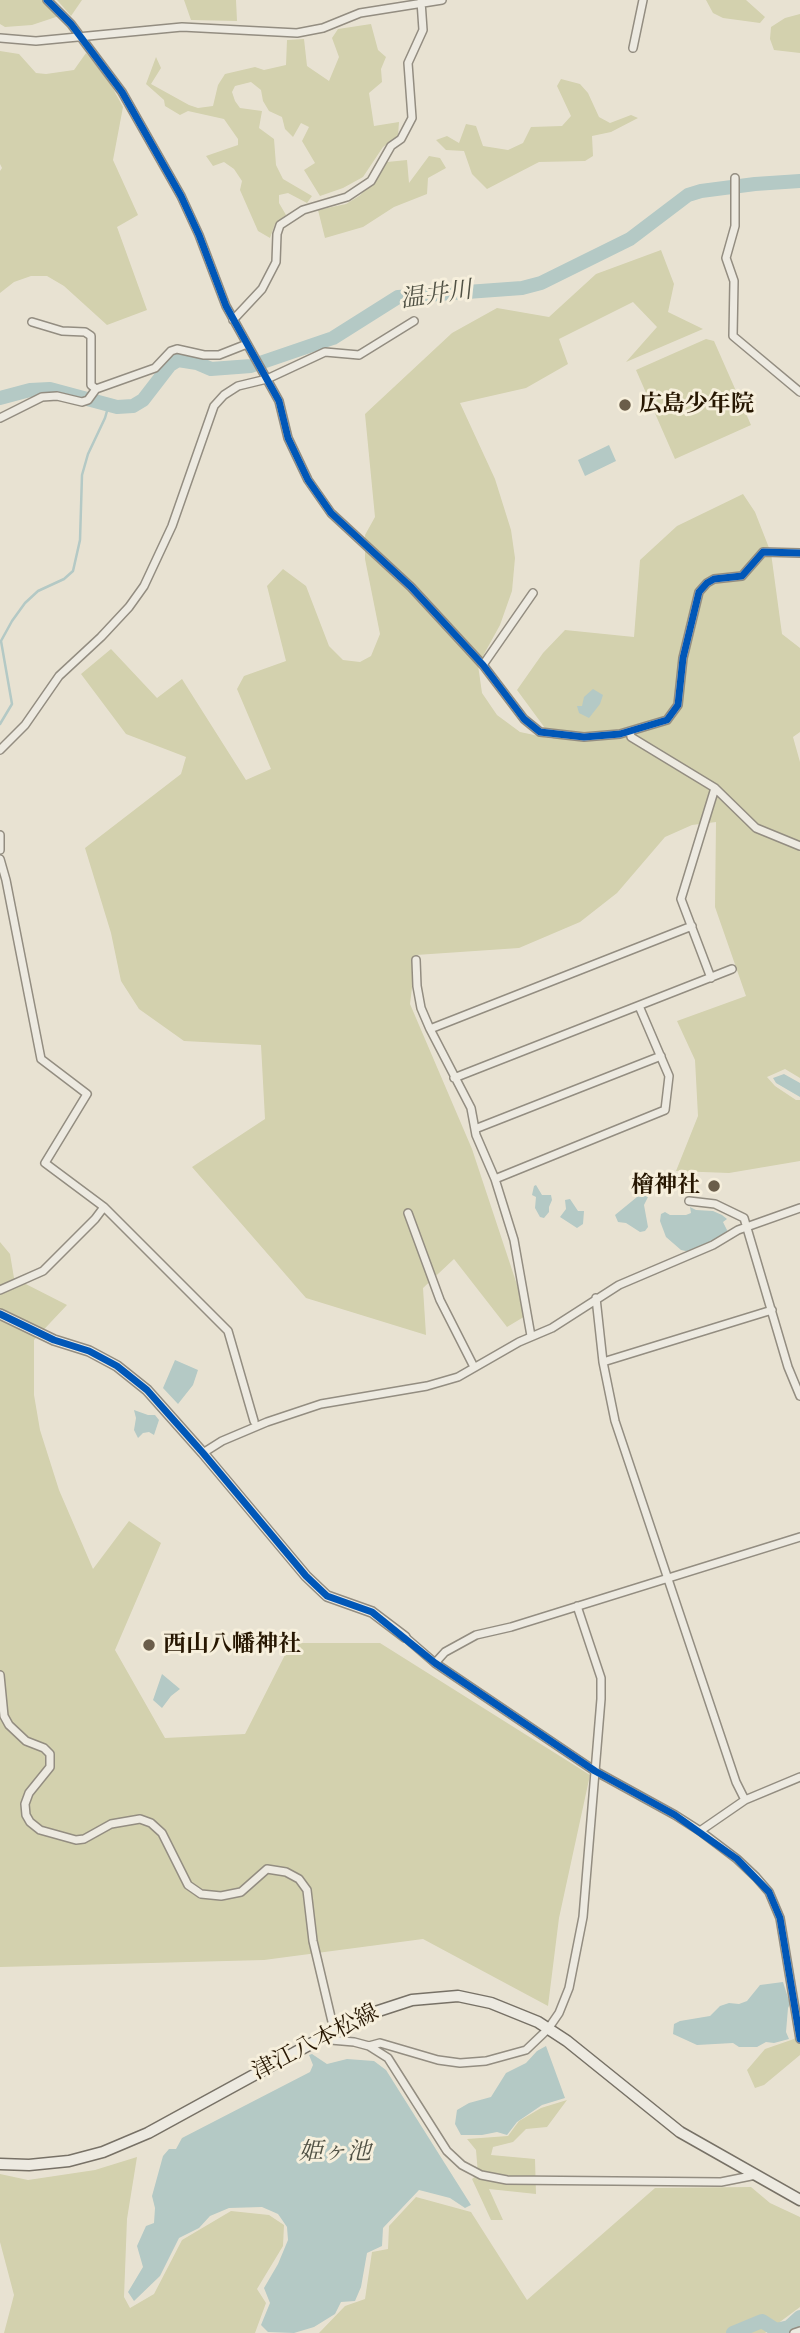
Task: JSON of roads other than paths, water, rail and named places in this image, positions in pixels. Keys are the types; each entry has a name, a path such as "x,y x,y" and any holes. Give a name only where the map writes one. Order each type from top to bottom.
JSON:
{"main road":[{"name":"津江八本松線","path":"0,2164 29,2165 69,2161 103,2152 148,2133 334,2030 381,2009 412,2000 445,1996 491,2003 523,2015 548,2029 567,2041 680,2132 800,2200"}],"street":[{"path":"47,0 57,7 122,92 181,196 233,320 279,401 288,438 300,466 331,513 411,587 483,665 524,719 540,732 584,737 630,731 667,720 678,705 684,658 699,592 706,583 714,579 742,576 763,552 800,553"},
{"path":"0,38 36,41 183,27 297,33 323,28 360,13 442,0"},
{"path":"633,48 643,0"},
{"path":"233,320 262,289 276,262 280,225 303,210 347,197 371,181 391,146 401,139 412,118 408,63 423,30 421,2"},
{"path":"735,177 735,226 726,258 734,281 733,336 800,393"},
{"path":"0,750 4,743 25,725 59,676 111,627 144,586 172,526 214,406 224,395 238,386 325,352 359,355 414,321"},
{"path":"32,322 62,331 85,332 91,336 91,385 96,389"},
{"path":"0,418 42,397 57,396 82,402 88,400 96,389 149,371 177,349 204,355 219,355 247,344"},
{"path":"483,665 533,593"},
{"path":"630,731 631,737 715,788 756,828 800,846"},
{"path":"711,978 681,899 715,788"},
{"path":"0,835 0,850"},
{"path":"0,859 41,1059 88,1094 45,1163 104,1207 228,1331 254,1421"},
{"path":"429,1030 692,926"},
{"path":"416,960 421,1008 429,1030 471,1108 475,1129 495,1178 514,1240 531,1336"},
{"path":"454,1078 732,969"},
{"path":"495,1178 665,1110 669,1076 639,1006"},
{"path":"475,1129 661,1056"},
{"path":"689,1201 715,1204 744,1218 788,1367 800,1396"},
{"path":"0,1290 43,1271 95,1220 104,1207"},
{"path":"204,1453 222,1441 267,1422 321,1404 428,1386 458,1377 575,1315 596,1298 620,1285 713,1245 747,1226 800,1208"},
{"path":"408,1213 440,1300 474,1367"},
{"path":"596,1298 603,1362 615,1421 744,1800"},
{"path":"603,1362 772,1310"},
{"path":"0,1314 54,1340 89,1351 117,1366 147,1390 204,1453 262,1526 327,1596 372,1612 435,1663 595,1771 676,1815 737,1858 769,1892 776,1906 800,2039"},
{"path":"435,1663 445,1652 476,1635 510,1627 800,1537"},
{"path":"369,2046 380,2043 438,2060 460,2063 486,2061 526,2050 548,2029 559,2013 569,1988 583,1917 601,1678 576,1606"},
{"path":"0,1675 5,1716 9,1726 26,1741 44,1748 50,1754 50,1767 29,1793 25,1804 30,1822 40,1830 76,1840 84,1839 111,1824 140,1819 151,1823 162,1833 188,1885 201,1894 221,1896 241,1892 267,1869 286,1871 299,1879 307,1890 313,1941 334,2030"},
{"path":"700,1831 744,1800 800,1777"},
{"path":"319,2039 369,2046 388,2058 447,2151 462,2165 481,2175 507,2180 694,2182 721,2182 756,2175"},
{"path":"793,2333 800,2331"}],"water":[{"path":"609,445 616,461 585,476 578,460"},
{"path":"593,689 603,695 600,704 589,718 579,713 577,706 582,706 584,697"},
{"path":"784,1074 800,1083 800,1097 776,1083 773,1078"},
{"path":"536,1185 542,1195 551,1195 549,1212 544,1218 540,1217 535,1208 536,1197 532,1195"},
{"path":"643,1195 648,1197 644,1205 648,1227 640,1232 626,1223 618,1222 615,1215"},
{"path":"570,1199 578,1211 584,1211 583,1224 577,1228 560,1217 566,1209 565,1200"},
{"path":"690,1207 722,1215 727,1219 723,1222 728,1232 690,1252 681,1250 666,1237 660,1221 661,1214 665,1212 670,1215 686,1215 691,1213"},
{"path":"175,1360 198,1370 193,1385 178,1404 163,1388"},
{"path":"134,1410 155,1415 159,1420 154,1435 143,1433 138,1438 134,1430"},
{"path":"162,1674 180,1689 162,1708 153,1700"},
{"path":"783,1982 790,2004 786,2032 789,2039 766,2042 757,2047 739,2047 733,2043 697,2045 673,2034 674,2024 680,2021 710,2016 720,2006 747,2001 760,1985"},
{"path":"546,2046 565,2098 542,2105 517,2122 507,2135 497,2132 461,2135 455,2124 457,2110 469,2103 491,2097 506,2073 526,2063"},
{"name":"姫ヶ池","path":"312,2054 327,2064 347,2059 374,2061 386,2070 471,2205 465,2208 450,2198 419,2190 383,2228 382,2246 367,2253 361,2287 355,2301 341,2302 335,2314 314,2327 294,2333 268,2332 261,2325 270,2303 264,2288 288,2240 287,2227 278,2214 262,2207 229,2208 210,2216 199,2228 179,2238 160,2276 134,2301 128,2292 143,2267 137,2246 146,2226 154,2223 155,2208 152,2196 163,2156 169,2149 176,2149 182,2138 310,2072 313,2065 309,2055"}],"waterway":[{"name":"温井川","path":"0,398 30,390 50,389 117,407 133,406 143,400 170,365 178,360 197,363 211,369 251,366 333,338 398,297 522,288 541,283 630,239 688,195 755,184 800,181"},
{"path":"0,724 12,704 1,641 25,603 38,591 64,579 73,571 80,540 82,475 109,404"},
{"path":"733,2333 762,2321 776,2330 789,2327 800,2317"}],"place":[{"name":"広島少年院","path":"625,405"},
{"name":"檜神社","path":"714,1186"},
{"name":"西山八幡神社","path":"149,1645"}]}
